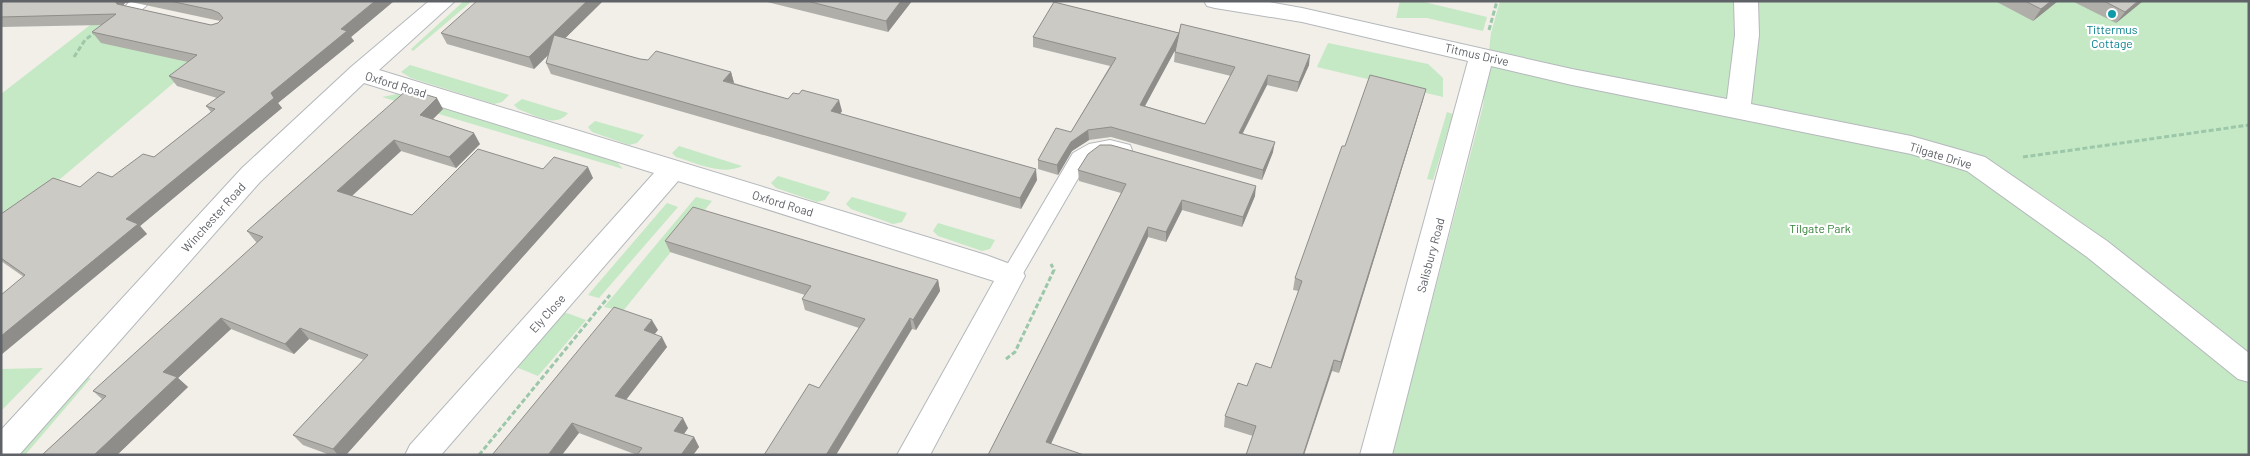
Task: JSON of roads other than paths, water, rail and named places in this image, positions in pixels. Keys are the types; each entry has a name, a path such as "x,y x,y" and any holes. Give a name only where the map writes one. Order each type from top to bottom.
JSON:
{"street":[{"name":"Winchester Road","path":"1,452 251,175 360,73 444,1"},
{"name":"Titmus Drive","path":"1215,1 1302,15 1572,77 1738,110"},
{"path":"1738,110 1747,35 1746,1"},
{"name":"Salisbury Road","path":"1376,455 1482,55"},
{"name":"Oxford Road","path":"360,73 986,266 1011,276"},
{"name":"Tilgate Drive","path":"1738,110 1911,145 1976,164 2097,250 2249,370"},
{"name":"Ely Close","path":"420,455 672,170"},
{"path":"912,455 1011,276"}],"lane":[{"path":"136,5 157,14"},
{"path":"1011,276 1080,158 1096,147 1111,146 1139,154"}],"place":[{"name":"Tittermus Cottage","path":"2112,14"}],"park label":[{"name":"Tilgate Park","path":"1820,228"}]}
